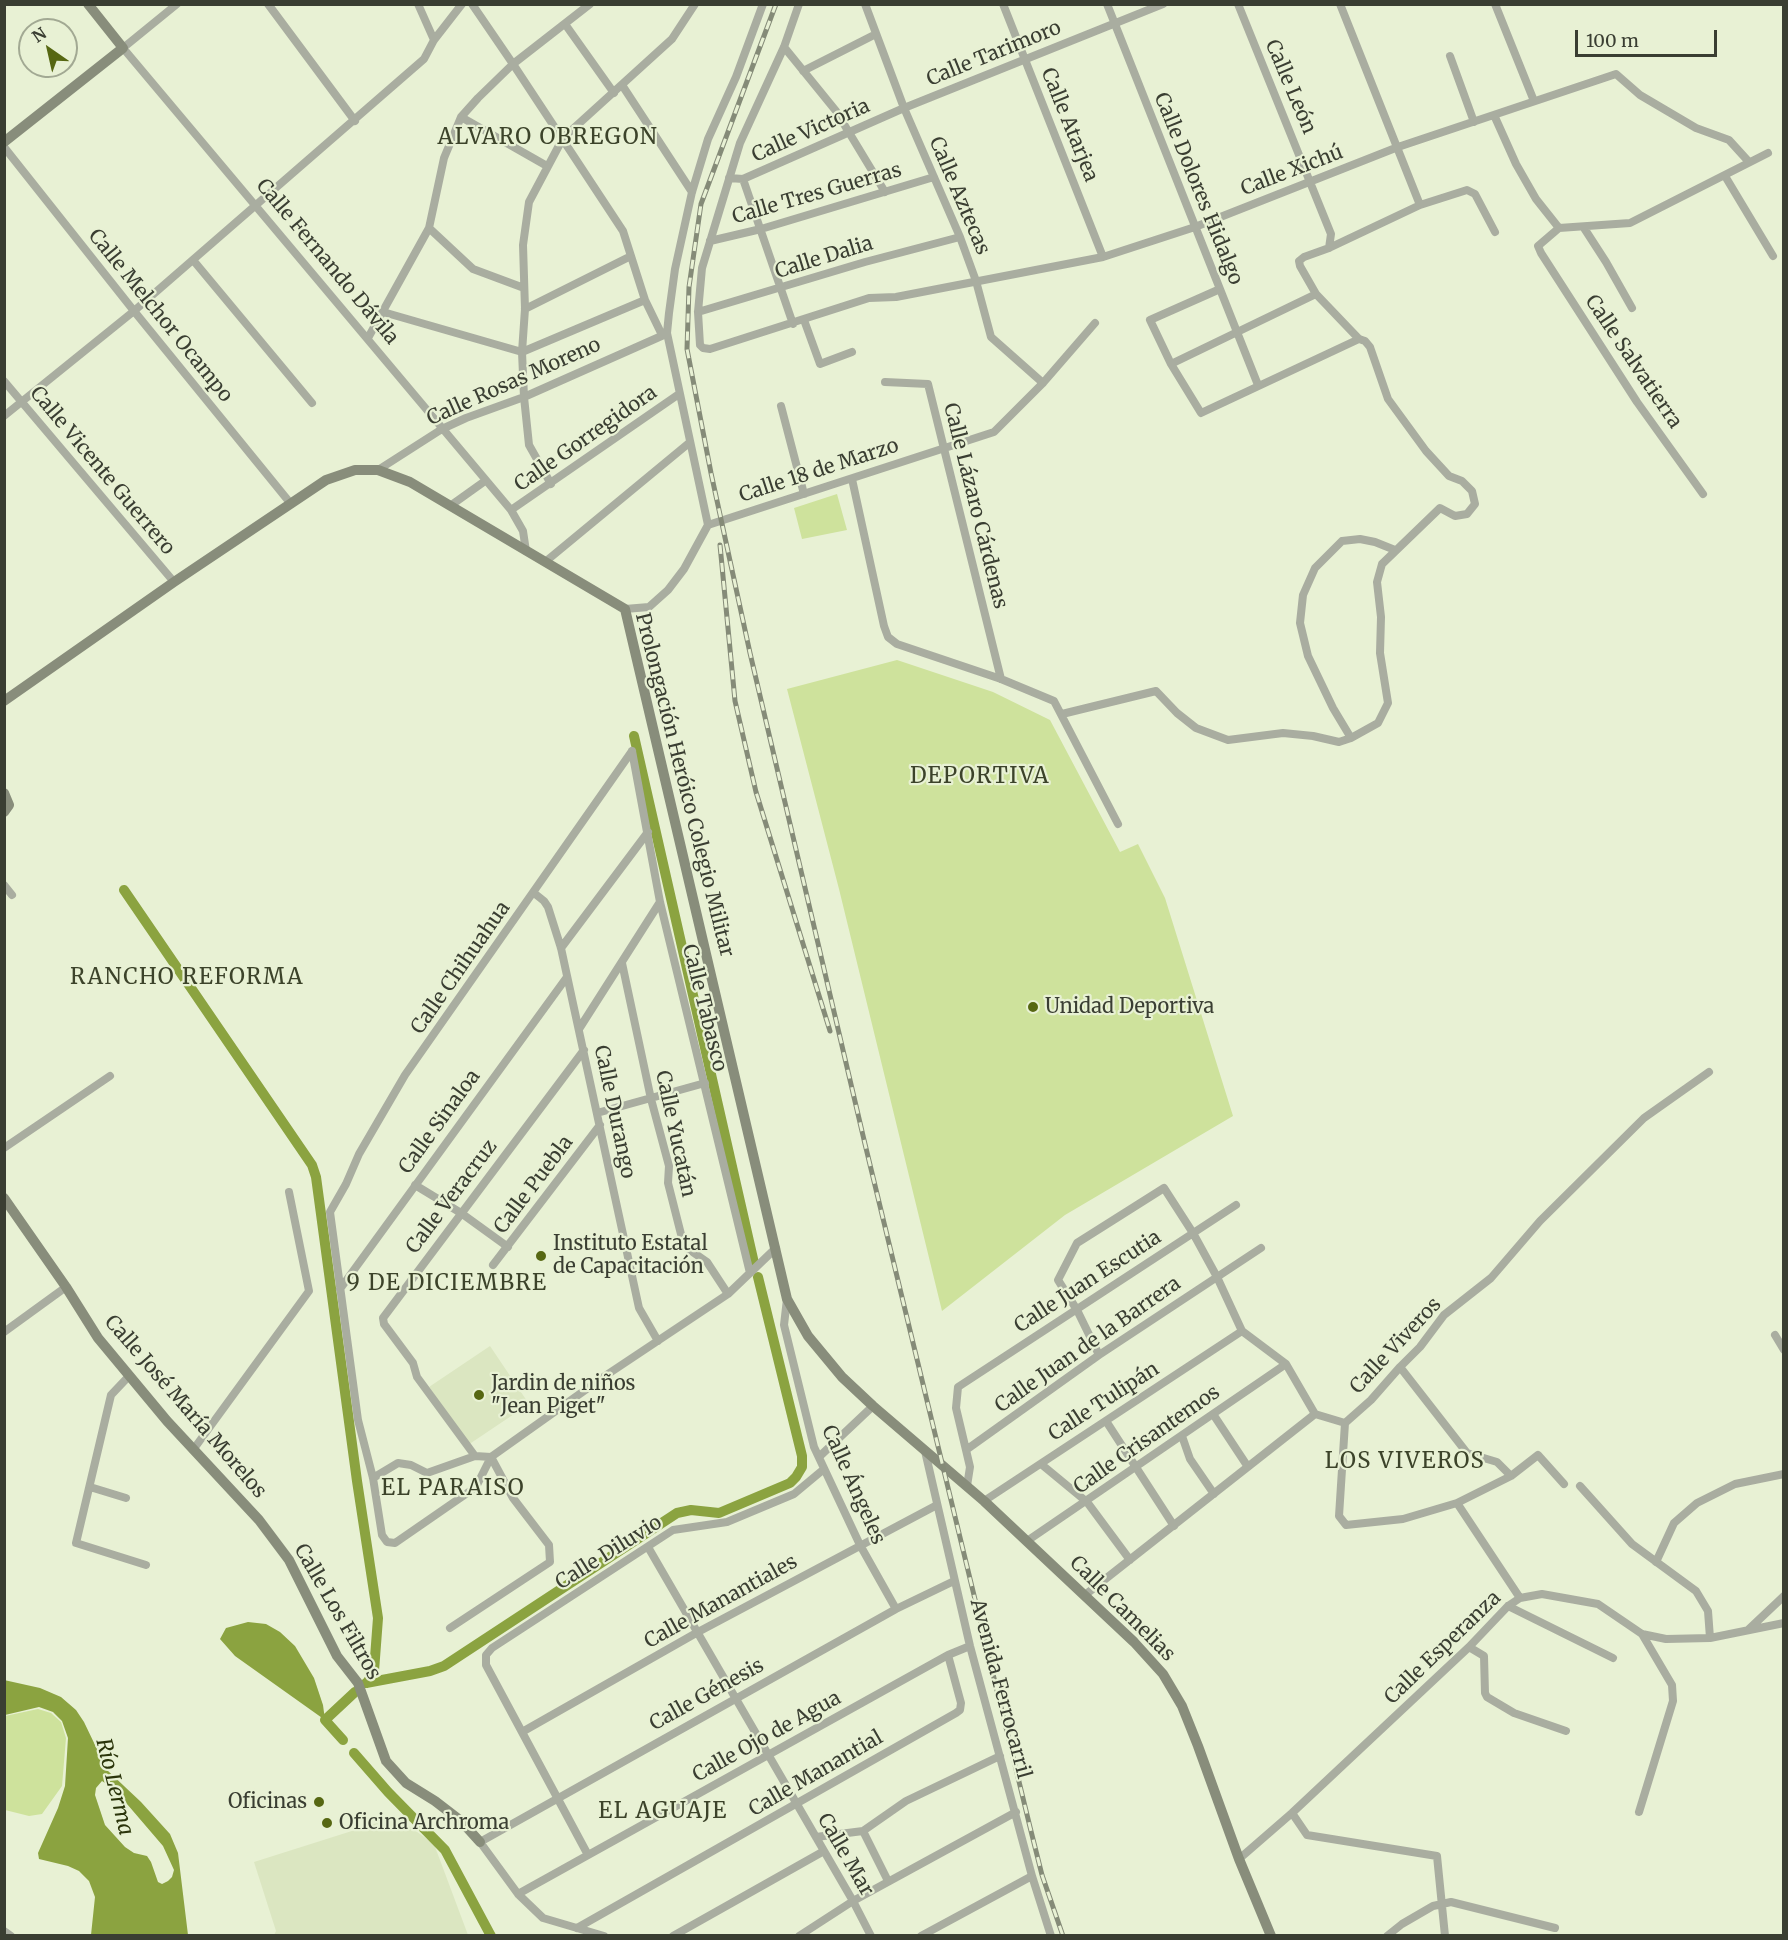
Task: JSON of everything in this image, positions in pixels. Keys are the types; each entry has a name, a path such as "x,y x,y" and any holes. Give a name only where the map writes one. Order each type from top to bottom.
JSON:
{"street":[{"name":"Calle Fernando Dávila","path":"87,4 510,510 524,531 526,550"},
{"path":"4,142 177,4"},
{"path":"268,4 355,121"},
{"path":"418,4 434,40"},
{"path":"4,416 134,311 355,121 424,58 434,40 462,4"},
{"path":"472,4 623,231 645,300 665,334 708,525 684,570 668,591 649,607 625,609"},
{"path":"368,338 429,228 444,158 461,117 513,63 590,4"},
{"path":"551,484 529,445 524,397 523,245 529,202 563,138 672,39 695,4"},
{"path":"665,334 675,268 692,192 708,139 736,77 763,4"},
{"path":"698,312 702,268 740,142 784,47 799,4"},
{"name":"Calle Aztecas","path":"865,4 904,108 960,237 976,281 991,337 1043,382"},
{"name":"Calle Atarjea","path":"1003,4 1103,257"},
{"name":"Calle Dolores Hidalgo","path":"1107,4 1258,385"},
{"name":"Calle Tarimoro","path":"904,108 1163,4"},
{"name":"Calle León","path":"1238,4 1312,182 1331,234 1329,248"},
{"path":"1340,4 1420,205"},
{"path":"1495,4 1534,101"},
{"path":"566,24 614,93"},
{"path":"803,71 876,34"},
{"path":"784,47 836,111 885,192"},
{"path":"1450,56 1474,122"},
{"name":"Calle Xichú","path":"698,312 700,345 710,350 869,298 896,297 1103,257 1195,226 1398,147 1616,75 1640,94 1696,128 1729,140 1749,162"},
{"path":"622,85 692,192"},
{"name":"Calle Victoria","path":"729,178 743,178 904,108"},
{"path":"1494,115 1516,164 1536,199 1559,228 1630,224 1768,153"},
{"path":"461,117 547,166"},
{"name":"Calle Melchor Ocampo","path":"4,147 291,504"},
{"path":"1725,176 1773,256"},
{"name":"Calle Tres Guerras","path":"710,241 761,229 934,177"},
{"path":"743,178 793,324"},
{"path":"1062,714 1156,691 1177,713 1196,728 1228,740 1283,733 1339,742 1378,723 1388,703 1380,653 1382,617 1377,582 1382,564 1440,508 1455,516 1467,514 1475,504 1472,491 1462,481 1449,476 1426,451 1388,399 1370,347 1365,341 1359,339 1316,294 1299,261 1304,256 1329,248 1420,205 1467,190 1475,194 1495,232"},
{"path":"429,228 473,269 524,288"},
{"name":"Calle Salvatierra","path":"1559,228 1538,246 1541,253 1637,402 1703,494"},
{"path":"1584,228 1632,309"},
{"name":"Calle Dalia","path":"698,312 875,259 960,237"},
{"path":"525,309 631,256"},
{"path":"193,260 312,404"},
{"path":"1220,289 1150,320 1171,364 1201,413 1359,339"},
{"path":"1171,364 1316,294"},
{"path":"383,312 522,352 645,300"},
{"path":"804,320 820,364 852,352"},
{"name":"Calle 18 de Marzo","path":"708,525 994,432 1043,382 1095,323"},
{"name":"Calle Rosas Moreno","path":"378,470 442,429 524,397 665,334"},
{"name":"Calle Vicente Guerrero","path":"4,381 174,582"},
{"name":"Calle Lázaro Cárdenas","path":"885,382 928,384 1001,679"},
{"name":"Calle Gorregidora","path":"510,510 679,394"},
{"path":"781,406 804,494"},
{"path":"545,562 689,442"},
{"name":"Prolongación Heróico Colegio Militar","path":"4,701 174,582 326,480 355,470 378,470 410,482 625,609 787,1299 815,1344 842,1377 954,1475"},
{"path":"852,479 888,637 897,644 1001,679 1054,701 1118,824"},
{"path":"450,506 485,481"},
{"path":"1351,738 1333,708 1308,656 1300,623 1303,596 1315,568 1342,541 1359,539 1375,542 1395,550"},
{"name":"Calle Tabasco","path":"632,751 660,902 750,1273"},
{"name":"Calle Chihuahua","path":"340,1288 330,1212 359,1154 405,1075 632,751"},
{"path":"4,793 7,808"},
{"path":"561,948 648,832"},
{"path":"4,885 12,896"},
{"name":"Calle Durango","path":"534,893 548,907 561,948 639,1308 658,1341"},
{"path":"579,1029 660,902"},
{"name":"Calle Yucatán","path":"622,963 651,1099 669,1166 668,1183 684,1246 707,1262 728,1294"},
{"name":"Calle Sinaloa","path":"340,1288 567,976"},
{"name":"Calle Veracruz","path":"475,1456 417,1377 413,1363 384,1324 383,1318 584,1050"},
{"name":"Calle Viveros","path":"1345,1423 1371,1400 1420,1347 1444,1315 1491,1278 1540,1221 1644,1118 1709,1072"},
{"path":"4,1148 110,1076"},
{"path":"597,1113 705,1083"},
{"name":"Calle Puebla","path":"493,1265 600,1125"},
{"path":"415,1185 461,1213 508,1247"},
{"path":"1099,1355 1077,1310 1058,1280 1077,1243 1164,1188 1193,1233 1242,1331 1286,1364 1315,1414 1345,1423 1339,1516 1346,1525 1403,1519 1457,1503 1511,1476 1538,1455 1564,1484"},
{"path":"193,1450 309,1291 289,1192"},
{"name":"Calle José María Morelos","path":"5,1199 98,1338 193,1450 259,1520"},
{"name":"Calle Juan Escutia","path":"966,1450 956,1408 958,1387 1236,1205"},
{"path":"340,1288 358,1420 373,1478 382,1535 387,1542 395,1543 476,1487 491,1457 605,1376 728,1294 776,1248"},
{"name":"Calle Juan de la Barrera","path":"966,1450 1099,1355 1261,1248"},
{"path":"4,1332 66,1287"},
{"name":"Calle Ángeles","path":"787,1299 784,1325 814,1447 860,1545 896,1610"},
{"name":"Calle Tulipán","path":"984,1501 1242,1331"},
{"path":"1775,1335 1784,1350"},
{"name":"Calle Crisantemos","path":"1027,1541 1286,1364"},
{"path":"1400,1367 1467,1454 1497,1462 1511,1476"},
{"path":"129,1376 111,1395 76,1543 146,1564"},
{"path":"820,1456 873,1406"},
{"path":"1213,1414 1248,1467"},
{"path":"1085,1595 1315,1414"},
{"path":"1106,1421 1174,1526"},
{"path":"1182,1436 1190,1459 1214,1494"},
{"name":"Avenida Ferrocarril","path":"924,1450 970,1646 1032,1876 1050,1933"},
{"path":"966,1450 970,1467 967,1486"},
{"path":"373,1478 398,1463 411,1465 427,1473 475,1456 491,1457"},
{"path":"450,1628 550,1562 549,1545 513,1498 491,1457"},
{"path":"1041,1464 1087,1502 1130,1560"},
{"name":"Calle Diluvio","path":"522,1732 486,1665 486,1655 492,1648 673,1530 727,1522 794,1494 824,1469"},
{"path":"1656,1562 1674,1523 1697,1503 1734,1484 1784,1474"},
{"name":"Calle Camelias","path":"954,1475 1085,1595 1142,1650 1163,1674 1177,1698 1198,1746 1239,1858 1271,1935"},
{"path":"1580,1486 1632,1544 1696,1591 1708,1611 1710,1638"},
{"path":"90,1487 126,1498"},
{"path":"1457,1503 1520,1598"},
{"name":"Calle Manantiales","path":"522,1732 698,1632 937,1505"},
{"name":"Calle Los Filtros","path":"259,1520 289,1560 337,1656 358,1683 386,1761 406,1783 461,1821 480,1842 518,1894 543,1918 604,1935"},
{"name":"Calle Mar","path":"648,1547 871,1935"},
{"name":"Calle Génesis","path":"480,1842 736,1698 896,1610 954,1581"},
{"name":"Calle Esperanza","path":"1239,1858 1292,1813 1469,1647 1508,1606 1520,1598 1542,1594 1598,1605 1642,1634 1666,1639 1710,1638 1784,1623"},
{"path":"1747,1630 1784,1596"},
{"path":"1508,1606 1613,1658"},
{"path":"1639,1812 1673,1701 1672,1685 1642,1634"},
{"name":"Calle Ojo de Agua","path":"518,1894 948,1655 970,1646"},
{"path":"1469,1647 1484,1656 1487,1697 1514,1713 1566,1731"},
{"name":"Calle Manantial","path":"576,1928 797,1805 960,1710 961,1703 948,1655"},
{"path":"522,1732 588,1855"},
{"path":"816,1837 863,1831 906,1801 1000,1756"},
{"path":"799,1935 888,1881 1016,1812"},
{"path":"1292,1813 1307,1835 1437,1856 1445,1935"},
{"path":"863,1831 888,1881"},
{"path":"673,1935 824,1851"},
{"path":"921,1935 1032,1876"},
{"path":"1388,1935 1432,1906 1450,1902 1555,1928"},
{"path":"4,1930 11,1935"},
{"path":"1039,1935 1050,1933"}],"shaded area":[{"path":"837,494 847,530 802,539 794,508"},
{"name":"Unidad Deportiva","path":"897,660 993,692 1050,720 1120,852 1138,844 1165,898 1233,1116 1065,1215 942,1311 839,889 787,689"},
{"name":"Jardin de niños \"Jean Piget\"","path":"490,1346 529,1404 468,1445 429,1387"},
{"path":"38,1709 51,1713 61,1722 66,1738 62,1786 42,1814 29,1816 5,1810 5,1716"},
{"path":"396,1817 434,1844 468,1935 274,1935 276,1931 254,1862"}],"water":[{"path":"248,1622 266,1624 280,1632 295,1646 314,1678 323,1705 325,1720 235,1656 220,1639 226,1628"},
{"name":"Río Lerma","path":"4,1680 40,1688 61,1697 76,1710 107,1770 170,1834 178,1853 188,1935 91,1935 95,1897 89,1881 79,1871 68,1866 39,1859 38,1853 65,1786 68,1738 62,1721 53,1712 39,1707 5,1715","holes":["102,1781 115,1790 163,1846 174,1870 168,1881 162,1884 158,1882 147,1856 134,1853 125,1847 105,1825 95,1795 96,1788"]}],"waterway":[{"path":"634,736 754,1263"},
{"path":"124,890 312,1165 316,1177 378,1618 374,1671 367,1683"},
{"path":"366,1683 430,1671 444,1666 677,1513 691,1510 719,1513 790,1483 796,1477 802,1467 802,1456 758,1277"},
{"path":"343,1740 325,1720 355,1692"},
{"path":"354,1753 388,1792 445,1850 491,1936"}],"railway":[{"path":"776,4 701,204 689,287 687,349 750,653 865,1144 1030,1827 1042,1875 1063,1936"},
{"path":"720,545 735,701 756,792 830,1031"}],"place":[{"name":"Unidad Deportiva","path":"1033,1007"},
{"name":"Instituto Estatal de Capacitación","path":"541,1256"},
{"name":"Jardin de niños \"Jean Piget\"","path":"479,1395"},
{"name":"Oficinas","path":"319,1802"},
{"name":"Oficina Archroma","path":"327,1823"}],"district":[{"name":"ALVARO OBREGON","path":"548,138"},
{"name":"DEPORTIVA","path":"980,777"},
{"name":"RANCHO REFORMA","path":"187,978"},
{"name":"9 DE DICIEMBRE","path":"447,1284"},
{"name":"LOS VIVEROS","path":"1405,1462"},
{"name":"EL PARAISO","path":"453,1489"},
{"name":"EL AGUAJE","path":"663,1812"}]}
